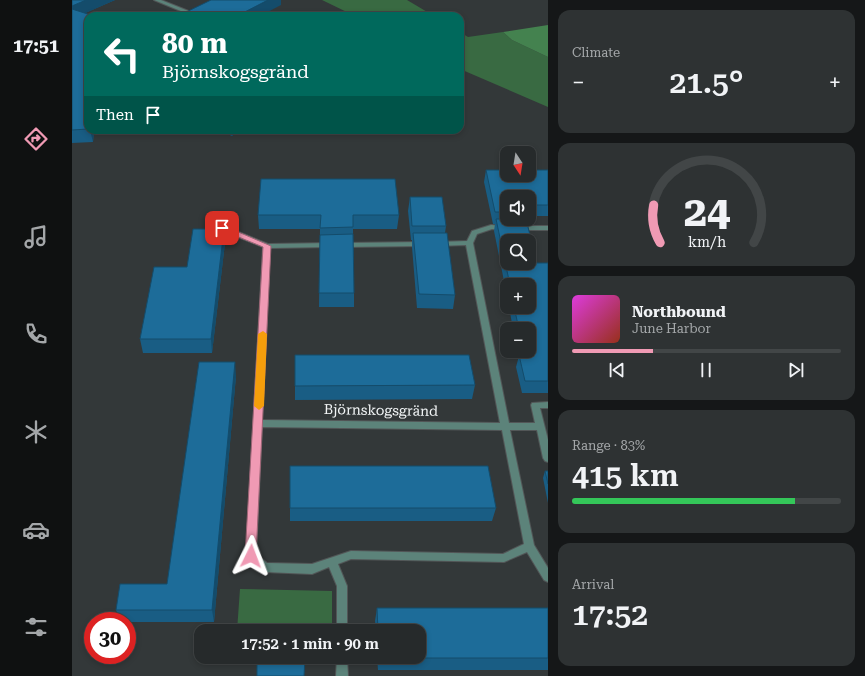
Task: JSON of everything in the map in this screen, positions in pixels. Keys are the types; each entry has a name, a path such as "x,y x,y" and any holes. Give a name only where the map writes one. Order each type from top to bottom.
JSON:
{"street":[{"path":"156,0 188,12"},
{"path":"548,228 491,227 474,233 469,243 529,546 548,577"},
{"path":"222,228 267,246 469,243"},
{"path":"267,246 251,556 265,567 312,569 351,555 504,558 529,546"},
{"path":"548,405 535,406 548,458"},
{"name":"Björnskogsgränd","path":"258,423 541,427"},
{"path":"332,562 342,586 342,624"},
{"path":"342,664 342,676"}],"green space":[{"path":"322,0 407,0 427,12 347,12"},
{"path":"548,25 548,57 512,40 503,32"},
{"path":"503,32 512,40 548,57 548,107 464,71 464,34 468,37"},
{"path":"240,589 332,591 332,624 238,624"}],"building":[{"path":"72,0 86,0 72,6"},
{"path":"211,0 268,0 245,12 186,12"},
{"path":"72,9 84,13 84,129 72,130"},
{"path":"486,170 500,170 500,182 536,182 536,170 548,170 548,205 536,205 536,190 500,190 500,212 495,212"},
{"path":"261,179 395,179 399,215 353,215 353,227 320,228 321,215 258,215"},
{"path":"410,197 442,197 446,226 412,226"},
{"path":"496,219 500,219 500,226 528,226 530,234 500,234 500,238"},
{"path":"193,229 224,229 211,339 140,339 154,267 187,267"},
{"path":"413,233 447,233 455,295 419,294"},
{"path":"353,234 354,293 319,293 320,235"},
{"path":"536,259 537,263 548,263 548,381 525,381 520,358 536,358 536,322 517,322 516,314 536,314 536,278 509,278 507,270 536,270"},
{"path":"295,355 469,355 475,385 295,386"},
{"path":"199,362 235,362 212,610 116,610 120,584 167,584"},
{"path":"290,466 488,466 496,508 290,508"},
{"path":"545,471 548,471 548,484"},
{"path":"377,608 548,608 548,658 426,658 426,624 378,624"},
{"path":"257,664 305,664 304,676 257,676"}],"slow traffic":[{"path":"259,406 263,334"}],"route":[{"path":"222,228 267,246 251,556"}]}
